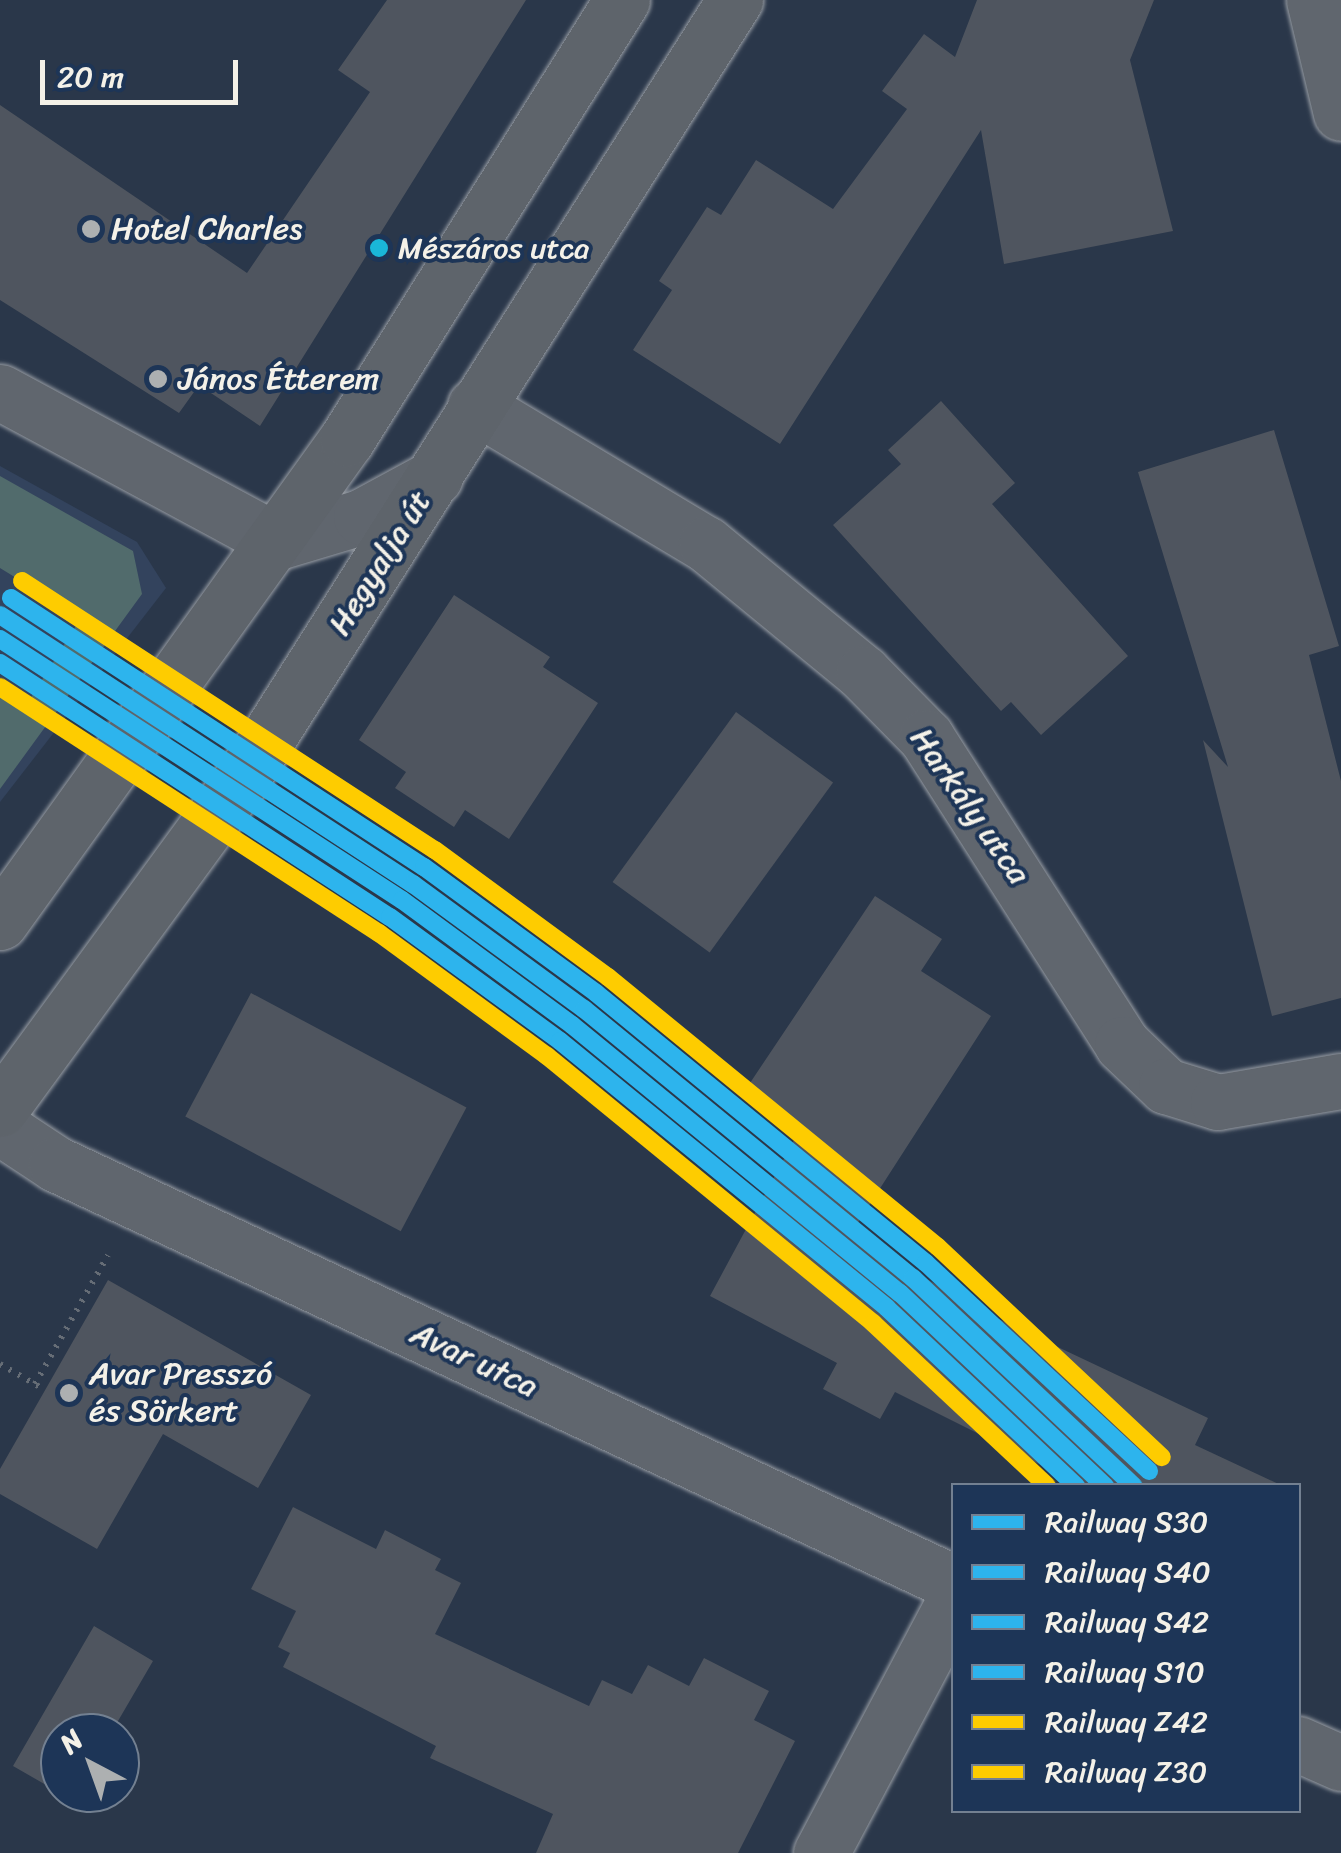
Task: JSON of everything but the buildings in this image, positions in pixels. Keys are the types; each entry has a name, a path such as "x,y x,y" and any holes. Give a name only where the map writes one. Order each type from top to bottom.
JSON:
{"main road":[{"path":"0,922 278,542 622,0"},
{"name":"Hegyalja út","path":"0,1109 243,777 735,0"}],"street":[{"path":"1314,0 1341,113"},
{"path":"0,392 278,542 361,516 434,477"},
{"name":"Harkály utca","path":"475,406 706,544 863,673 926,737 1122,1044 1166,1086 1218,1102 1341,1080"},
{"name":"Avar utca","path":"0,1127 56,1164 951,1582"},
{"path":"821,1853 951,1608"},
{"path":"1301,1745 1341,1764"}],"path":[{"path":"35,1384 104,1260"},
{"path":"0,1364 45,1390"}],"shaded area":[{"path":"0,466 137,542 166,588 0,802"}],"green space":[{"path":"0,476 133,551 142,594 0,789 0,697 23,710 81,618 0,568"}],"rail line":[{"name":"Z42","path":"22,581 435,850 608,977 938,1247 1162,1457"},
{"name":"S42","path":"11,598 424,867 596,993 926,1263 1149,1471"},
{"name":"S30","path":"0,615 413,884 584,1009 913,1278 1131,1483"},
{"name":"S40","path":"0,639 402,900 572,1025 900,1293 1102,1483"},
{"name":"S10","path":"0,663 390,917 560,1041 887,1308 1073,1483"},
{"name":"Z30","path":"0,687 379,933 547,1056 873,1323 1044,1483"}],"place":[{"name":"Hotel Charles","path":"91,229"},
{"name":"Mészáros utca","path":"379,248"},
{"name":"János Étterem","path":"158,379"},
{"name":"Avar Presszó és Sörkert","path":"69,1393"}]}
